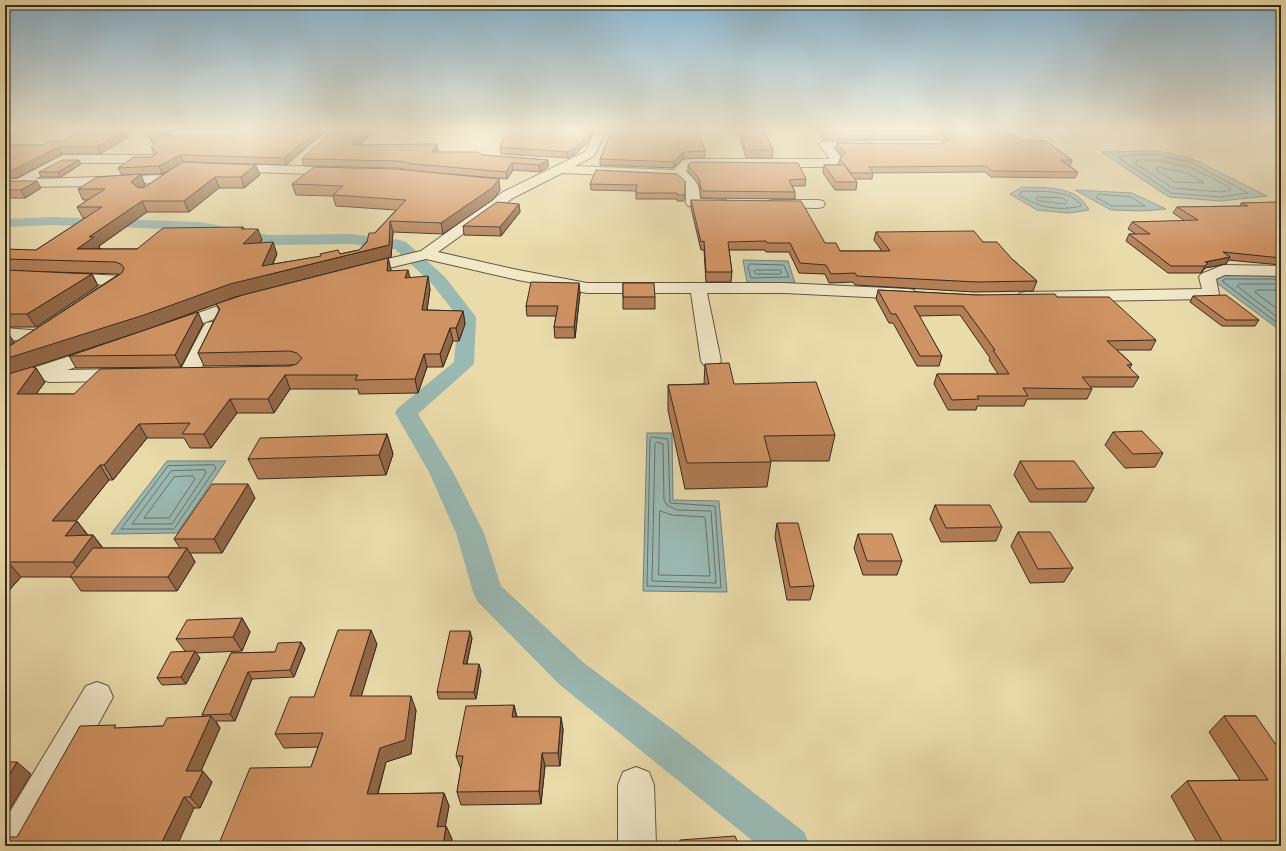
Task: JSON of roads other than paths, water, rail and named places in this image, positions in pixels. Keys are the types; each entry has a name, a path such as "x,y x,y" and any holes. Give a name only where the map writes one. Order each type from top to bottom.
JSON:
{"street":[{"path":"20,183 44,170"},
{"path":"306,170 353,172"},
{"path":"346,274 416,256 508,195 554,170"},
{"path":"640,170 680,174 689,179 694,190 693,203 733,203"},
{"path":"680,170 680,174"},
{"path":"144,193 176,171"},
{"path":"5,183 109,182 114,180 164,179"},
{"path":"501,184 525,186"},
{"path":"757,203 795,199 818,204"},
{"path":"416,256 587,288 784,288 922,295"},
{"path":"1014,297 1170,296 1211,294 1208,277 1223,270 1281,271"},
{"path":"53,278 121,281 95,298"},
{"path":"698,287 711,361"},
{"path":"158,333 203,316 264,296"},
{"path":"203,316 215,321 180,375 211,374"},
{"path":"5,334 43,331 18,349"},
{"path":"5,384 120,346"},
{"path":"29,376 140,375"},
{"path":"11,846 97,697"},
{"path":"636,785 637,846"}],"water":[{"path":"1128,170 1214,170 1267,196 1221,201 1169,197"},
{"path":"1022,187 1051,188 1069,192 1084,202 1089,210 1069,213 1037,210 1010,194"},
{"path":"1075,190 1132,193 1166,209 1142,211 1111,210"},
{"path":"743,260 788,261 795,283 747,282"},
{"path":"1223,275 1281,276 1281,331 1214,281"},
{"path":"647,433 672,433 673,500 719,501 727,592 643,591"},
{"path":"167,461 226,461 177,533 111,534"}],"waterway":[{"path":"5,223 54,221 200,226 268,240 351,239 400,245 439,281 467,317 464,364 406,413 441,472 470,533 488,592 572,674 662,743 790,846"}]}
